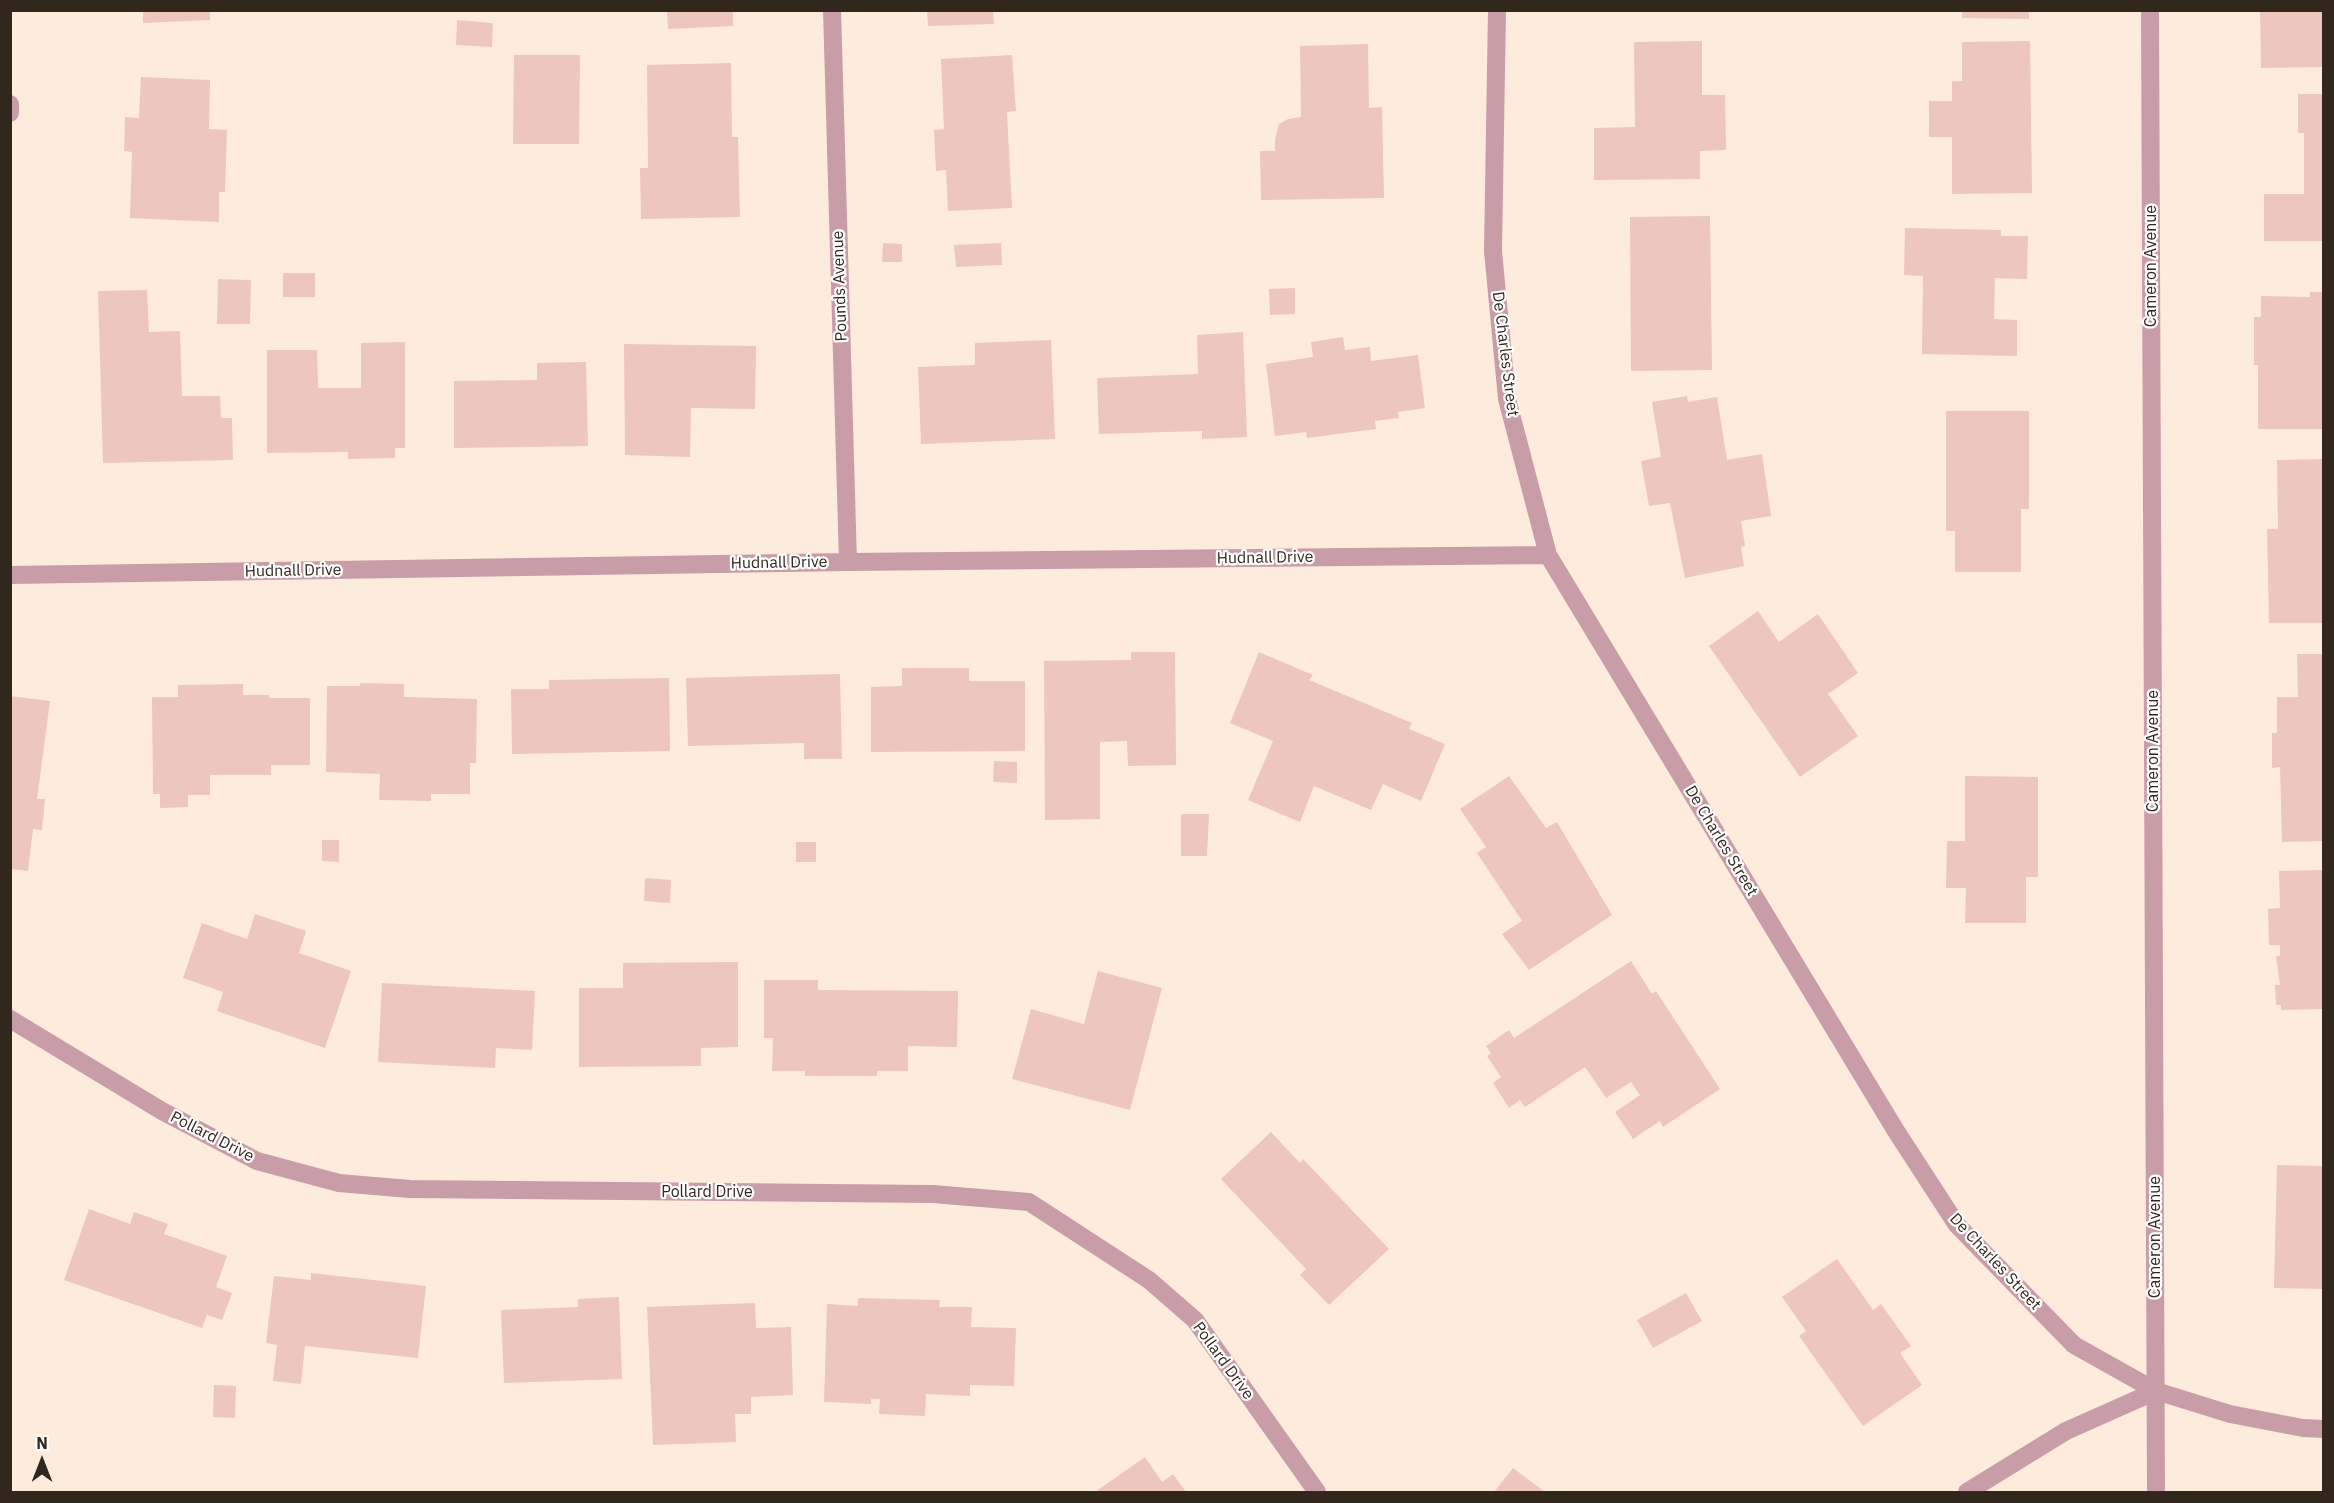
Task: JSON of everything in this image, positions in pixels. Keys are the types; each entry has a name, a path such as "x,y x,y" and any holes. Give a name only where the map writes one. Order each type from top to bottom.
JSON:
{"street":[{"name":"Pounds Avenue","path":"832,10 848,562"},
{"name":"De Charles Street","path":"1497,10 1494,262 1507,399 1548,555 1890,1121 1957,1225 2074,1345 2156,1391 2230,1414 2303,1428 2324,1429"},
{"name":"Cameron Avenue","path":"2150,10 2156,1492"},
{"path":"10,104 10,113"},
{"name":"Hudnall Drive","path":"10,575 848,562 1548,555"},
{"name":"Pollard Drive","path":"10,1019 162,1111 257,1161 339,1184 410,1189 933,1194 1029,1202 1149,1280 1195,1320 1317,1492"},
{"path":"1967,1492 2066,1431 2156,1391"}],"building":[{"path":"143,10 210,10 210,20 143,23"},
{"path":"667,10 733,10 733,26 668,29"},
{"path":"927,10 993,10 994,24 928,26"},
{"path":"1962,10 2029,10 2029,19 1962,18"},
{"path":"2260,10 2324,10 2324,67 2261,68"},
{"path":"457,20 493,23 492,47 456,45"},
{"path":"1702,41 1702,95 1725,95 1726,150 1700,151 1700,179 1594,180 1594,128 1635,127 1634,42"},
{"path":"2030,41 2032,193 1952,194 1952,137 1929,137 1929,101 1952,101 1952,81 1962,81 1962,42"},
{"path":"1368,44 1369,108 1382,107 1384,198 1261,200 1260,151 1275,151 1279,124 1288,119 1301,117 1300,46"},
{"path":"514,55 580,55 579,144 513,144"},
{"path":"1012,55 1016,111 1007,112 1012,208 948,211 946,170 936,171 934,130 944,129 941,59"},
{"path":"731,63 732,137 738,137 740,217 641,219 640,168 648,168 647,65"},
{"path":"141,77 210,80 209,129 227,130 225,192 219,192 219,222 130,218 132,152 124,151 125,117 139,118"},
{"path":"2298,94 2324,94 2324,241 2264,241 2264,194 2304,194 2304,133 2298,133"},
{"path":"1710,216 1712,370 1631,371 1630,217"},
{"path":"1905,228 2001,230 2001,236 2028,236 2027,279 1995,278 1994,319 2017,320 2017,356 1922,354 1923,276 1904,275"},
{"path":"883,243 902,244 902,262 882,262"},
{"path":"1001,243 1002,265 956,267 954,245"},
{"path":"283,273 315,273 315,297 283,297"},
{"path":"218,279 251,280 250,324 217,324"},
{"path":"1295,288 1295,314 1270,315 1269,289"},
{"path":"147,290 149,332 180,331 182,396 220,396 221,418 232,418 233,460 103,463 98,291"},
{"path":"2310,292 2324,292 2324,429 2258,429 2258,365 2254,365 2254,317 2261,317 2261,296 2310,297"},
{"path":"1243,332 1247,437 1202,439 1202,431 1099,434 1097,378 1198,374 1197,335"},
{"path":"1343,337 1345,350 1370,347 1371,361 1418,355 1425,408 1398,412 1399,418 1375,421 1376,429 1307,438 1306,432 1275,436 1266,364 1313,357 1311,342"},
{"path":"1051,340 1055,439 921,444 918,367 975,365 975,343"},
{"path":"405,342 405,448 395,448 395,458 348,459 348,452 267,453 267,350 317,350 318,388 361,388 361,343"},
{"path":"624,344 756,346 755,409 691,408 690,457 625,455"},
{"path":"586,362 588,446 454,448 454,381 537,380 537,363"},
{"path":"1687,396 1688,402 1717,397 1727,460 1762,454 1771,516 1741,521 1745,546 1741,547 1744,566 1685,578 1670,503 1649,506 1641,461 1661,457 1652,402"},
{"path":"1946,411 2029,411 2029,509 2021,509 2021,572 1955,572 1955,531 1946,531"},
{"path":"2324,459 2324,623 2269,623 2267,529 2278,529 2277,460"},
{"path":"1758,611 1779,642 1818,614 1858,673 1828,694 1858,736 1800,777 1709,646"},
{"path":"1131,652 1175,652 1176,765 1128,766 1127,741 1100,742 1100,819 1045,820 1044,661 1131,660"},
{"path":"1259,652 1313,675 1309,680 1412,723 1409,729 1445,744 1421,801 1383,784 1371,810 1314,786 1300,822 1248,800 1273,741 1230,723"},
{"path":"2297,654 2324,654 2324,841 2282,842 2280,767 2272,768 2272,733 2277,733 2277,697 2298,697"},
{"path":"902,668 969,668 969,681 1025,681 1025,751 871,752 871,687 902,686"},
{"path":"840,674 842,759 804,759 804,743 688,746 686,678"},
{"path":"669,678 670,751 512,754 511,689 549,689 549,680"},
{"path":"360,683 404,684 404,697 477,699 476,763 470,763 470,794 431,794 431,801 379,800 380,774 326,772 327,686 360,686"},
{"path":"243,684 243,695 269,695 269,698 310,698 310,765 271,765 271,775 210,775 210,795 188,795 188,807 160,808 160,794 153,794 152,697 178,697 178,685"},
{"path":"10,696 50,701 37,799 45,799 42,830 33,829 28,871 10,869"},
{"path":"994,761 1017,762 1017,783 993,782"},
{"path":"1509,776 1546,828 1557,822 1612,915 1529,970 1502,934 1522,921 1477,853 1486,847 1460,809"},
{"path":"1965,776 2038,777 2038,877 2026,877 2026,923 1965,923 1966,888 1946,888 1947,841 1965,841"},
{"path":"1181,814 1209,814 1207,856 1181,856"},
{"path":"322,840 339,840 339,862 322,861"},
{"path":"796,842 816,842 816,862 796,862"},
{"path":"2324,870 2324,1009 2281,1010 2281,1005 2276,1005 2275,985 2280,985 2276,956 2280,956 2280,945 2269,945 2268,909 2280,908 2279,871"},
{"path":"645,878 671,880 670,903 644,901"},
{"path":"255,914 306,931 299,953 351,971 325,1048 217,1011 223,992 183,978 202,923 247,939"},
{"path":"1631,961 1652,994 1656,991 1720,1089 1663,1127 1660,1121 1633,1139 1615,1112 1640,1095 1631,1082 1606,1098 1585,1067 1525,1107 1520,1100 1509,1108 1493,1083 1501,1077 1487,1056 1491,1053 1486,1046 1509,1030 1514,1038"},
{"path":"738,962 738,1047 701,1048 701,1066 579,1067 579,988 623,988 623,963"},
{"path":"1098,971 1162,988 1130,1110 1012,1079 1031,1009 1084,1024"},
{"path":"764,980 818,980 818,990 958,991 957,1047 908,1046 908,1071 877,1071 877,1076 805,1076 805,1071 772,1071 773,1038 764,1038"},
{"path":"382,983 535,991 532,1050 496,1048 495,1068 378,1062"},
{"path":"1271,1132 1300,1163 1303,1159 1389,1249 1329,1305 1300,1275 1306,1269 1221,1179"},
{"path":"2277,1165 2324,1166 2324,1289 2274,1288"},
{"path":"89,1209 130,1224 134,1212 168,1224 164,1234 227,1256 216,1287 232,1293 222,1320 207,1315 202,1328 64,1280"},
{"path":"1837,1259 1873,1310 1881,1304 1911,1346 1900,1353 1922,1385 1863,1426 1799,1336 1806,1331 1782,1297"},
{"path":"311,1273 426,1286 418,1358 305,1346 301,1384 273,1381 277,1345 266,1343 274,1276 311,1280"},
{"path":"1686,1293 1702,1321 1653,1348 1637,1320"},
{"path":"619,1297 622,1379 504,1383 501,1310 578,1307 578,1299"},
{"path":"858,1298 940,1300 939,1307 972,1307 971,1327 1016,1328 1014,1386 970,1385 970,1396 926,1394 925,1416 879,1414 880,1399 871,1399 871,1404 824,1402 827,1304 858,1306"},
{"path":"755,1303 756,1328 791,1327 793,1395 751,1397 751,1414 735,1414 736,1442 653,1445 647,1307"},
{"path":"214,1385 236,1386 235,1418 213,1417"},
{"path":"1145,1457 1162,1482 1173,1474 1186,1492 1095,1492"},
{"path":"1513,1468 1545,1492 1494,1492"}]}
